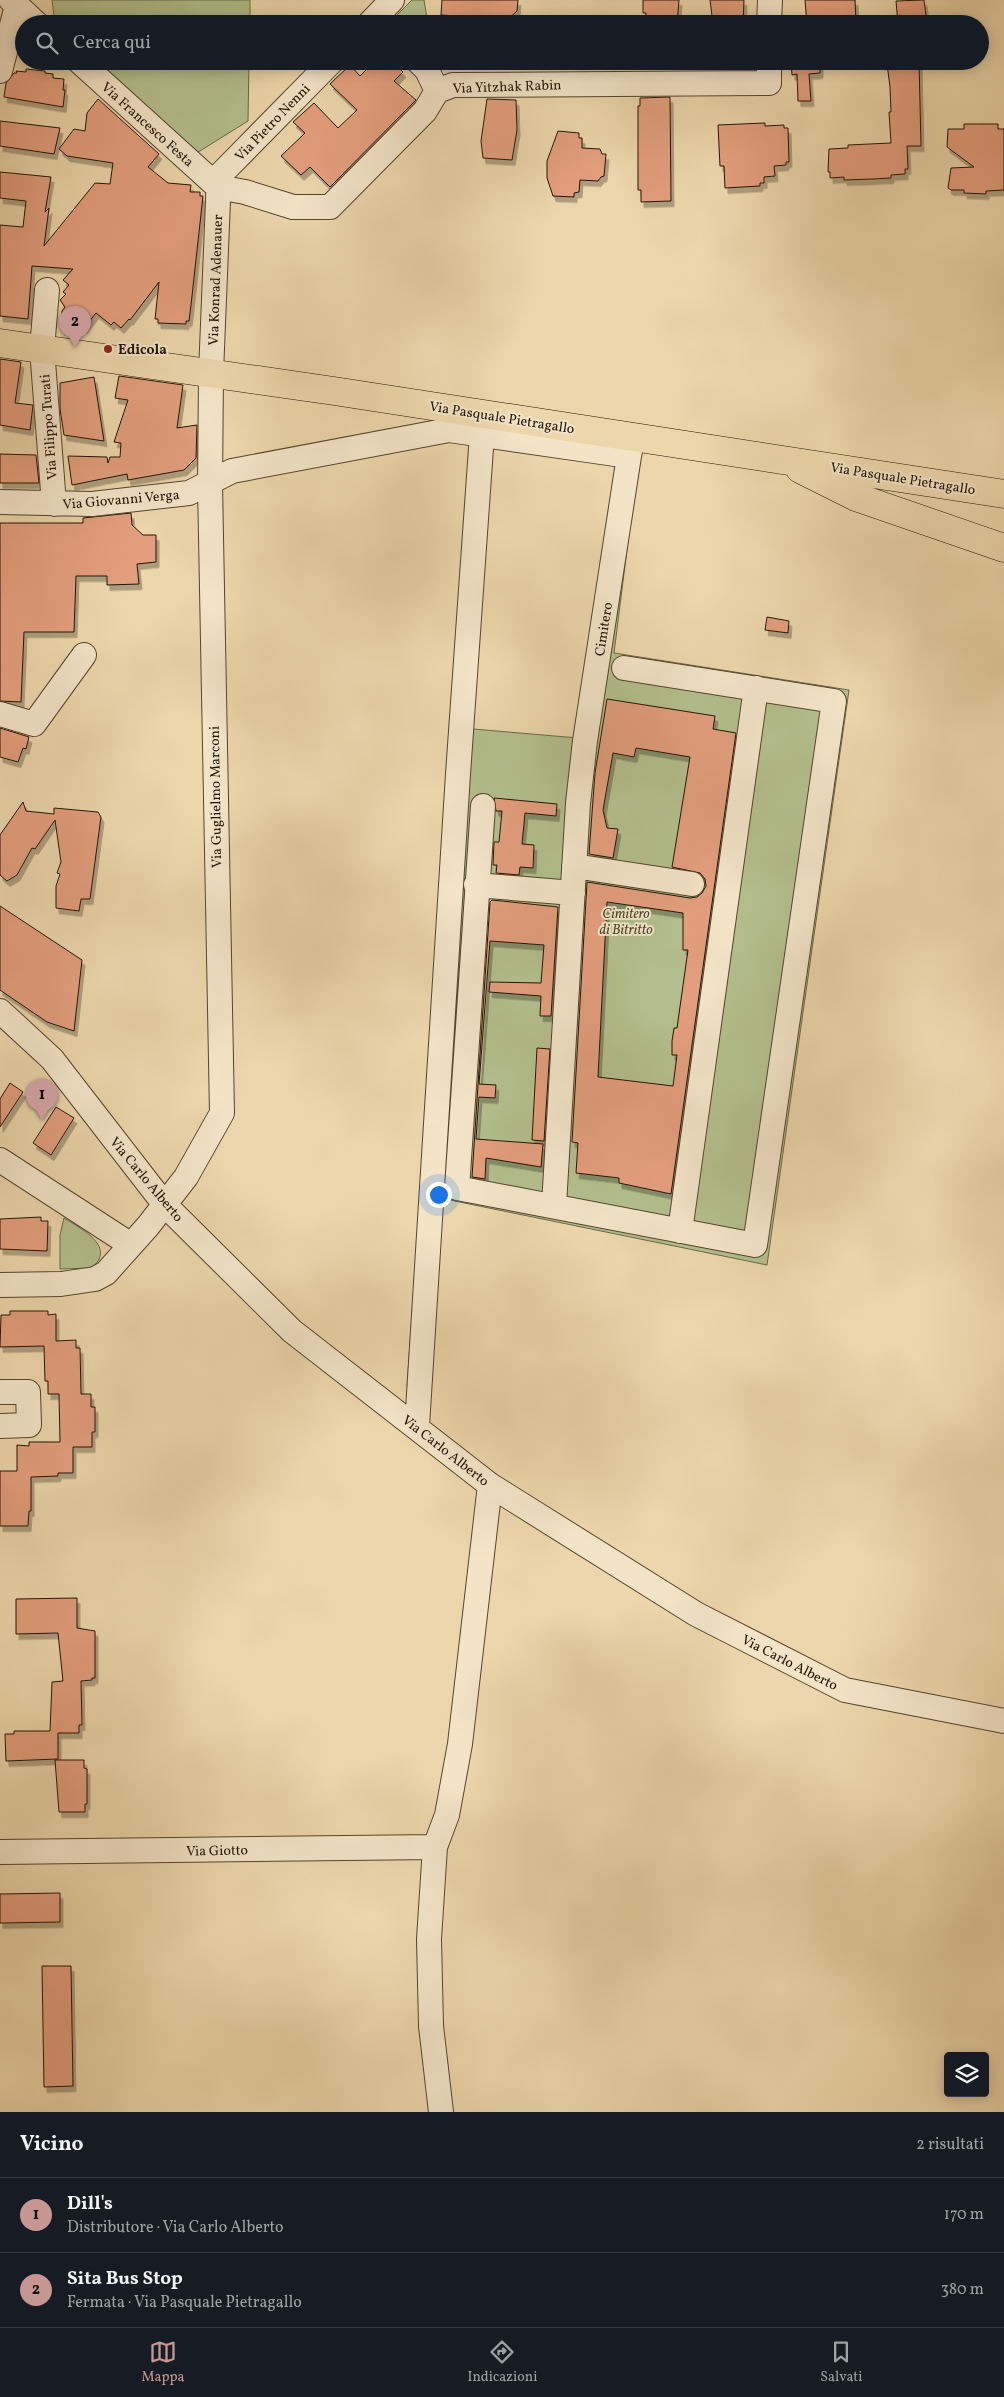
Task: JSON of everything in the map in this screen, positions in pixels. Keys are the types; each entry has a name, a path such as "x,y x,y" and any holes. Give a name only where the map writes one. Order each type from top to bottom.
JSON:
{"main road":[{"name":"Via Pasquale Pietragallo","path":"0,344 211,373 450,420 631,446 779,458 1004,494"},
{"path":"779,458 856,497 1001,546"}],"street":[{"path":"380,15 392,0"},
{"path":"770,0 770,15"},
{"path":"14,3 27,15"},
{"path":"0,71 14,3"},
{"name":"Via Francesco Festa","path":"88,70 218,187"},
{"name":"Via Pietro Nenni","path":"218,187 219,176 323,70"},
{"path":"427,70 436,91"},
{"name":"Via Yitzhak Rabin","path":"218,187 245,192 293,207 330,206 425,111 436,91 453,85 769,83 769,70"},
{"name":"Via Konrad Adenauer","path":"211,373 218,187"},
{"name":"Via Filippo Turati","path":"47,290 42,349 54,504"},
{"name":"Via Guglielmo Marconi","path":"0,1285 61,1284 96,1279 106,1272 165,1205 186,1177 222,1113 210,484 211,373"},
{"name":"Via Giovanni Verga","path":"0,502 92,504 189,493 210,484 232,471 450,420 482,434 631,446"},
{"path":"417,1426 458,774 482,434"},
{"name":"Cimitero","path":"554,1205 578,803 585,741 631,446"},
{"path":"0,714 34,724 84,655"},
{"path":"482,806 457,1188 756,1245 834,701 624,668"},
{"path":"680,1231 756,688"},
{"path":"574,866 692,884"},
{"path":"476,885 573,893"},
{"name":"Via Carlo Alberto","path":"0,1011 52,1058 165,1205 292,1331 417,1426 490,1485 696,1614 845,1690 1004,1721"},
{"path":"0,1160 131,1244"},
{"path":"0,1392 28,1392 29,1425 0,1426"},
{"path":"442,2112 431,2026 429,1939 435,1847 447,1815 460,1744 490,1485"},
{"name":"Via Giotto","path":"0,1852 435,1847"}],"green space":[{"path":"52,0 250,0 250,15 54,15"},
{"path":"412,0 424,0 426,15 397,15"},
{"path":"104,70 249,70 248,121 195,154"},
{"name":"Cimitero di Bitritto","path":"636,478 614,653 849,690 767,1265 440,1198 422,1394 407,1387 420,1194 473,729 578,738"},
{"path":"64,1218 86,1232 98,1245 101,1253 91,1268 60,1269 60,1235"}],"building":[{"path":"442,0 518,0 517,11 513,15 441,15"},
{"path":"643,0 679,0 678,15 646,15 646,13 643,13"},
{"path":"710,0 744,0 743,15 712,15"},
{"path":"805,0 855,0 856,15 806,15"},
{"path":"924,0 926,15 897,15 896,1"},
{"path":"26,70 45,71 45,73 53,74 53,78 64,79 63,107 4,97 6,83 14,73 17,73 16,71 26,72"},
{"path":"345,70 355,70 360,76 366,70 401,70 403,72 394,81 416,100 330,187 310,167 301,175 281,156 305,133 293,122 314,103 338,128 357,110 330,84"},
{"path":"792,70 820,70 820,73 809,74 811,101 798,101 797,74 792,75"},
{"path":"888,70 919,70 921,146 907,146 908,169 905,169 905,174 891,175 891,178 873,179 844,180 844,177 830,178 830,172 828,172 829,149 848,148 848,145 891,143"},
{"path":"670,97 671,201 641,202 641,190 638,190 638,106 640,106 640,98"},
{"path":"98,99 159,154 148,167 168,183 191,185 190,192 200,192 200,196 203,196 189,321 186,321 186,324 158,323 158,319 155,319 159,282 130,320 121,328 114,322 111,325 96,313 84,328 71,318 62,330 62,311 65,307 60,300 66,294 63,292 69,285 63,280 73,269 32,266 28,319 0,316 0,225 23,227 26,201 0,198 0,172 51,177 45,212 49,208 44,246 95,183 110,184 113,163 67,156 59,149 74,129 85,131 87,113"},
{"path":"487,99 516,100 517,130 512,160 483,158 481,141"},
{"path":"0,121 60,128 54,154 0,146"},
{"path":"765,123 765,126 784,125 784,128 788,128 789,162 786,162 786,165 774,166 775,176 764,177 764,183 760,183 760,186 725,188 724,166 720,166 718,125"},
{"path":"964,124 998,124 998,129 1004,129 1004,190 986,191 986,194 964,193 964,190 951,190 948,188 951,168 974,167 947,147 948,129 964,129"},
{"path":"558,131 579,133 579,138 582,138 582,148 600,149 602,154 606,154 604,176 598,181 580,180 579,192 574,193 574,197 553,196 547,178 547,161"},
{"path":"0,359 21,362 15,403 33,405 30,430 0,425"},
{"path":"119,376 183,385 177,428 197,425 196,458 184,470 128,480 127,474 72,485 68,456 107,457 108,463 110,457 120,457 121,443 114,442 128,400 115,398"},
{"path":"94,377 104,441 64,435 60,409 60,383"},
{"path":"0,454 36,455 39,483 0,483"},
{"path":"131,513 132,525 143,535 156,535 156,562 137,564 139,584 107,585 107,576 76,576 74,632 24,632 21,702 0,701 0,523 83,523 83,518"},
{"path":"767,617 789,621 788,633 765,630"},
{"path":"607,699 715,716 713,729 736,733 671,1194 619,1183 619,1178 576,1173 578,1143 572,1142 587,882 690,898 697,897 702,893 706,886 705,879 700,873 672,867 690,757 636,748 634,757 613,753 603,810 607,828 618,829 613,858 589,854 595,773","holes":["607,902 683,913 683,950 688,950 677,1028 674,1028 672,1041 672,1055 677,1055 673,1086 598,1077"]},
{"path":"0,728 29,737 26,749 23,748 18,762 0,757"},
{"path":"494,798 557,804 556,816 525,813 522,844 534,845 533,868 520,867 519,875 496,873 497,865 493,865 494,842 499,842 502,811 496,811"},
{"path":"23,802 26,811 54,814 54,808 98,812 101,817 90,899 81,899 79,911 56,908 56,886 60,874 57,873 61,862 55,820 35,849 32,848 17,875 7,881 0,875 0,835"},
{"path":"492,900 558,907 551,1016 540,1016 541,996 489,992 490,982 541,983 544,945 490,941 479,1084 496,1085 495,1098 479,1097 476,1139 543,1144 541,1167 486,1158 485,1179 472,1177 490,902"},
{"path":"0,906 82,960 74,1031 47,1022 0,990"},
{"path":"537,1048 550,1049 544,1141 532,1140"},
{"path":"10,1083 23,1092 0,1127 0,1099"},
{"path":"56,1107 74,1118 51,1155 33,1143"},
{"path":"41,1217 41,1221 48,1221 47,1251 0,1249 0,1219"},
{"path":"10,1311 48,1311 48,1315 56,1314 56,1341 76,1340 76,1348 80,1348 81,1394 91,1394 91,1407 95,1407 95,1432 92,1432 92,1447 73,1447 73,1473 58,1473 58,1476 31,1477 31,1511 29,1511 28,1526 0,1526 0,1471 17,1471 17,1445 29,1446 29,1442 60,1442 59,1394 48,1394 48,1381 45,1381 44,1346 0,1347 1,1315 10,1315"},
{"path":"77,1598 77,1628 95,1631 95,1678 81,1681 82,1725 79,1725 79,1733 58,1733 58,1759 6,1761 5,1734 14,1734 14,1731 50,1731 52,1682 63,1681 58,1633 16,1634 16,1599"},
{"path":"55,1760 84,1760 84,1768 87,1769 87,1804 85,1804 85,1812 59,1812"},
{"path":"60,1893 60,1922 0,1923 0,1894"},
{"path":"42,1966 71,1966 73,2086 44,2087"}],"place":[{"name":"Sita Bus Stop","path":"75,347"},
{"name":"Edicola","path":"108,349"},
{"name":"Dill's","path":"42,1120"}]}
